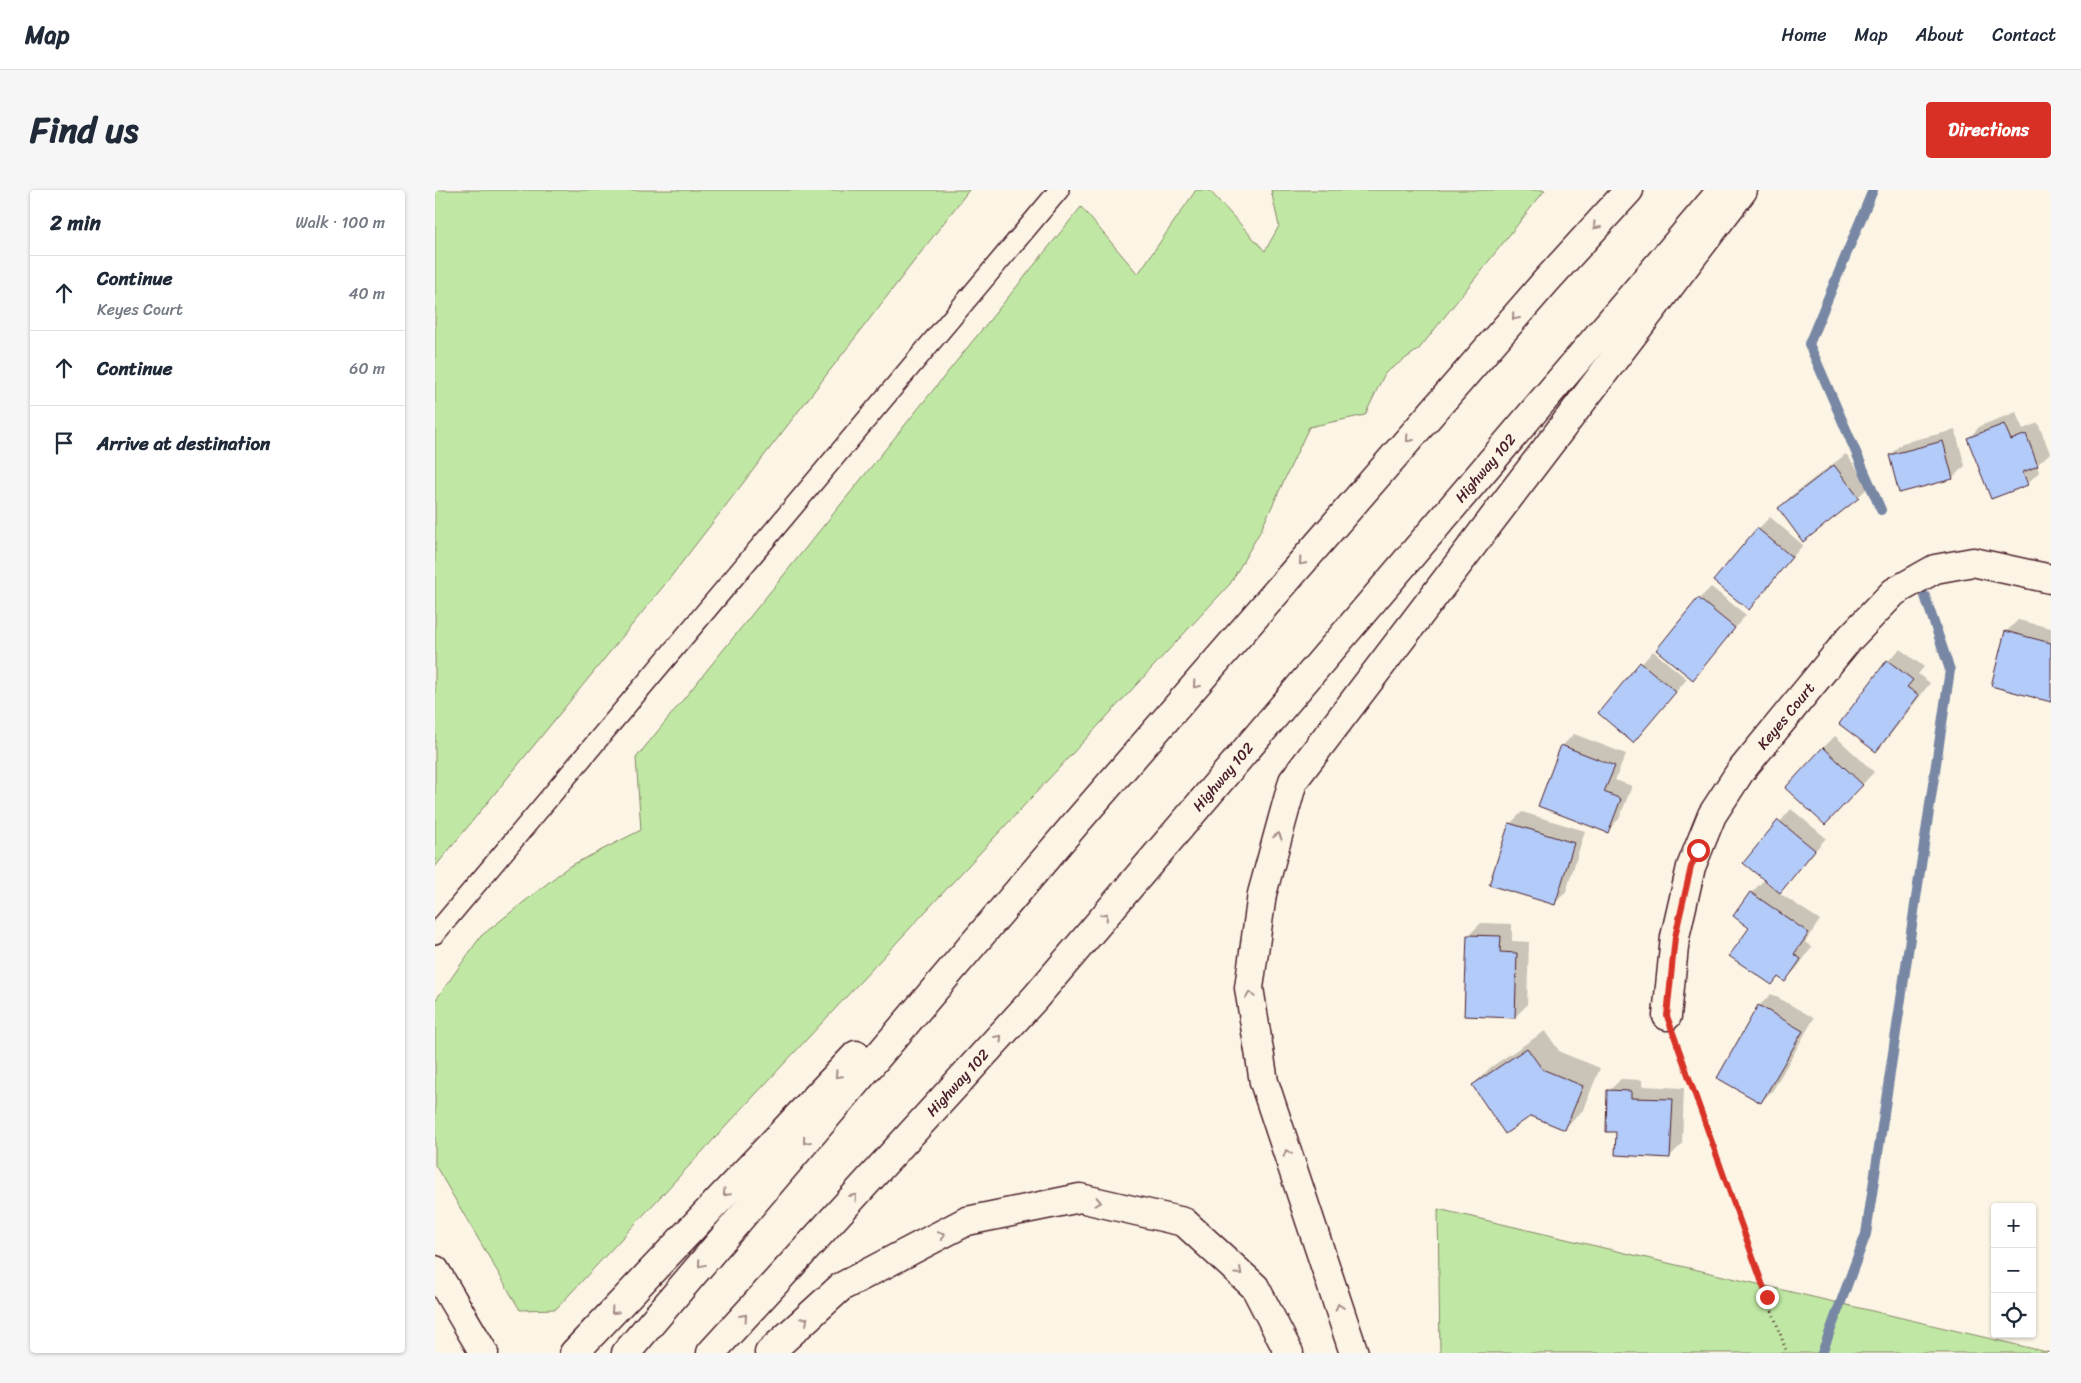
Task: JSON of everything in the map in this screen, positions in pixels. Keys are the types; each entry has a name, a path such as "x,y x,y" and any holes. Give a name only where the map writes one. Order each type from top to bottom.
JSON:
{"main road":[{"path":"626,1353 1075,823 1547,280 1629,190"},
{"name":"Highway 102","path":"711,1353 1035,998 1722,190"},
{"path":"1354,1353 1264,1082 1249,988 1262,894 1293,781 1743,190"},
{"name":"Keyes Court","path":"1667,1016 1675,937 1691,867 1712,815 1740,772 1849,639 1894,592 1935,569 1973,562 2051,579"},
{"path":"574,1353 1075,823"},
{"path":"769,1353 841,1287 967,1221 1080,1198 1184,1222 1255,1287 1289,1353"},
{"path":"435,1270 484,1353"}],"lane":[{"path":"435,934 1059,190"}],"path":[{"path":"1667,1016 1787,1353"}],"green space":[{"path":"435,190 969,190 666,583 435,867"},
{"path":"1196,190 1209,190 1265,251 1279,226 1271,190 1545,190 1419,349 1385,373 1365,415 1309,427 1261,530 1230,584 556,1309 520,1310 435,1165 435,1001 481,936 568,867 641,830 636,758 1081,207 1138,274"},
{"path":"1438,1209 2051,1353 1440,1353"}],"building":[{"path":"2004,424 2011,440 2026,434 2038,466 2023,472 2028,485 1991,499 1967,438"},
{"path":"1943,441 1953,479 1899,493 1889,455"},
{"path":"1834,465 1859,498 1803,542 1778,508"},
{"path":"1757,528 1792,557 1749,610 1713,581"},
{"path":"1698,598 1735,628 1693,680 1656,650"},
{"path":"2005,631 2051,643 2051,702 1991,686"},
{"path":"1887,660 1913,680 1907,687 1919,695 1876,752 1839,724"},
{"path":"1640,662 1676,692 1633,743 1598,713"},
{"path":"1561,745 1615,766 1604,792 1621,799 1608,833 1538,806"},
{"path":"1823,747 1863,785 1825,825 1785,788"},
{"path":"1778,820 1815,850 1780,893 1743,863"},
{"path":"1509,823 1574,843 1555,905 1489,885"},
{"path":"1750,892 1809,933 1794,954 1801,959 1785,982 1778,977 1772,985 1729,956 1749,928 1733,916"},
{"path":"1467,935 1501,936 1500,952 1517,953 1515,1018 1464,1016"},
{"path":"1758,1005 1803,1031 1761,1103 1717,1078"},
{"path":"1527,1048 1542,1069 1583,1086 1565,1130 1531,1116 1505,1134 1472,1085"},
{"path":"1607,1090 1631,1091 1631,1098 1673,1099 1670,1158 1615,1155 1616,1132 1606,1132"}],"waterway":[{"path":"1873,190 1809,344 1881,510"},
{"path":"1822,1353 1866,1234 1950,670 1925,596"}],"route":[{"path":"1698,850 1691,867 1675,937 1667,1016 1767,1297"}]}
